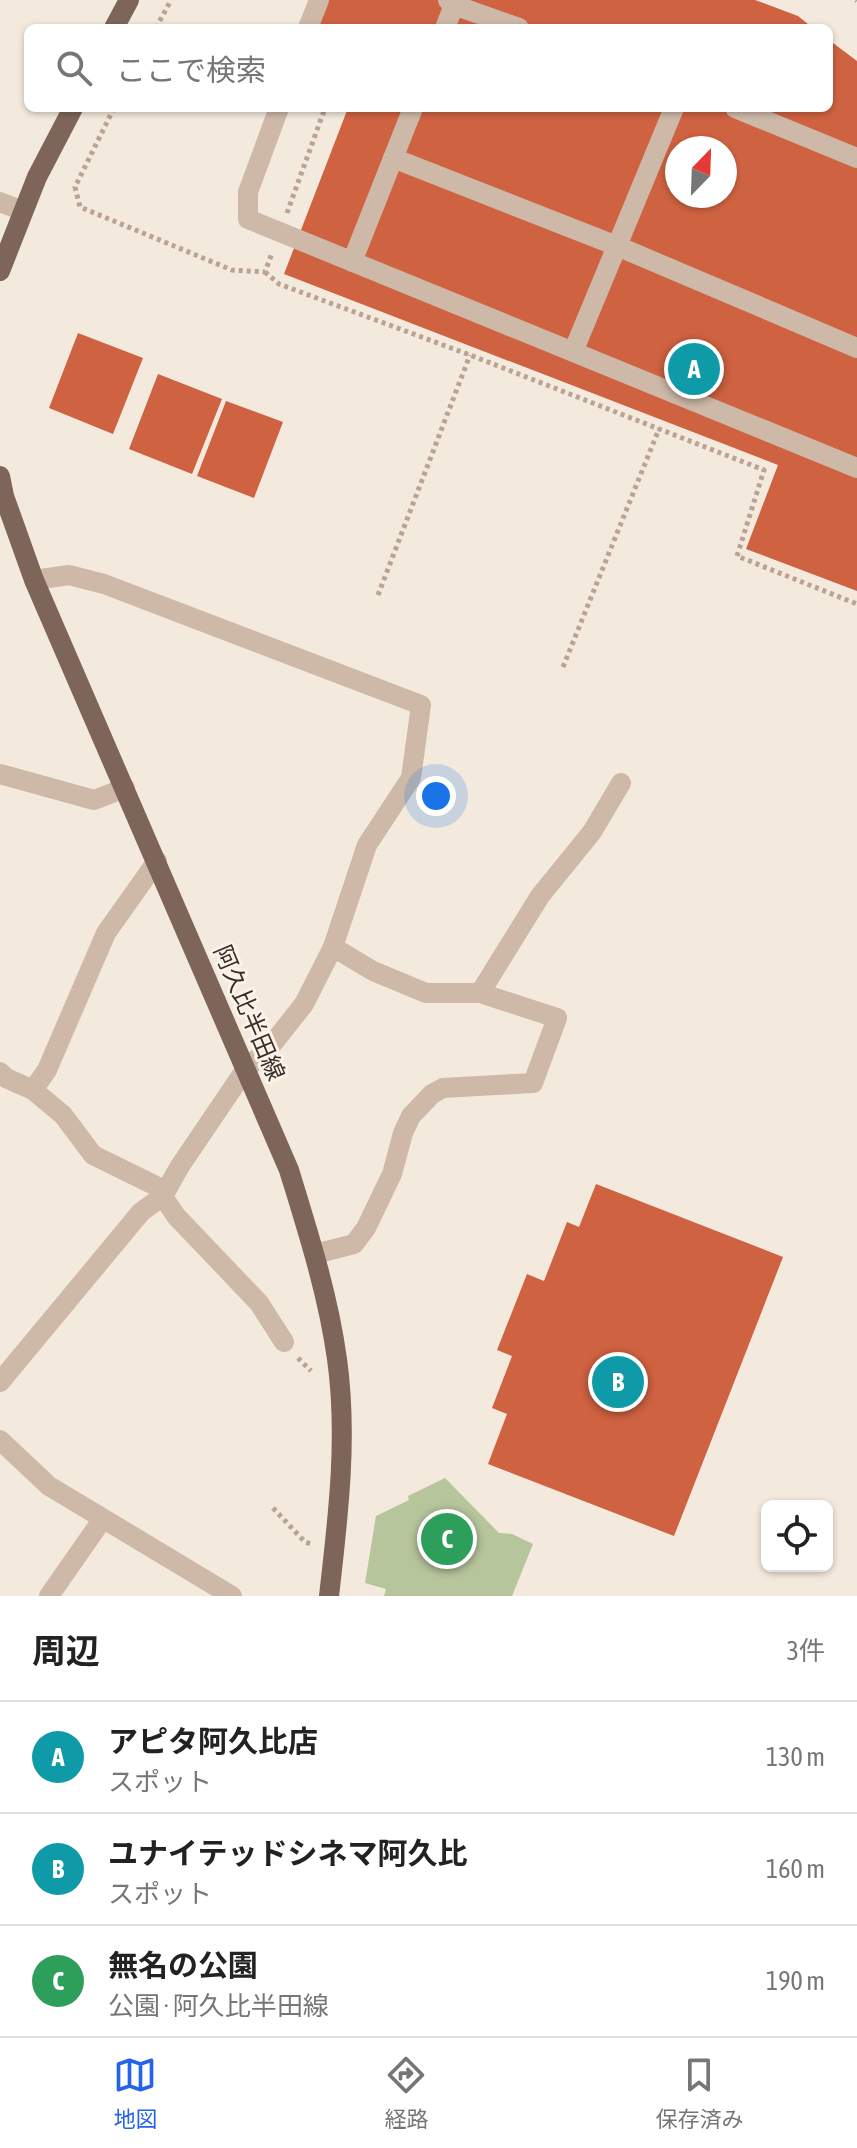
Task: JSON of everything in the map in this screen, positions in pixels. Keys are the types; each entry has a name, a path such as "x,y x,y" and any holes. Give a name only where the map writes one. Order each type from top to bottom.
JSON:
{"main road":[{"path":"116,24 129,0"},
{"path":"0,271 23,211 71,112"},
{"name":"阿久比半田線","path":"1,491 34,580 289,1170 315,1254 337,1359 341,1430 339,1508 329,1596"}],"street":[{"path":"310,24 319,0"},
{"path":"446,24 451,2 509,24"},
{"path":"278,112 248,192 248,219 857,468"},
{"path":"352,262 411,112"},
{"path":"573,352 672,112"},
{"path":"745,112 857,158"},
{"path":"393,158 617,246 857,348"},
{"path":"0,202 23,211"},
{"path":"0,1382 141,1212 163,1196 245,1070 270,1047 304,1004 333,947 367,845 411,778 421,705 104,584 69,575 34,580"},
{"path":"0,774 94,800 125,788"},
{"path":"480,993 540,896 592,832 621,783"},
{"path":"33,1090 47,1070 106,933 157,861"},
{"path":"315,1254 354,1244 366,1228 392,1174 411,1116 432,1094 443,1088 533,1083 557,1018 480,993 426,993 373,971 333,947"},
{"path":"2,1079 33,1090 63,1115 93,1155 156,1186 176,1216 259,1303 284,1342"},
{"path":"4,1451 49,1486 102,1520 232,1596"},
{"path":"49,1596 102,1520"}],"path":[{"path":"158,24 171,0"},
{"path":"112,112 75,187 80,207 232,270 265,272 279,284 764,470 737,556 857,604"},
{"path":"265,272 324,112"},
{"path":"378,595 470,355"},
{"path":"563,667 659,429"},
{"path":"273,1508 305,1542 311,1544"}],"green space":[{"path":"445,1478 499,1533 512,1534 533,1544 512,1596 384,1596 386,1589 365,1583 376,1516"}],"building":[{"path":"312,0 755,0 798,16 808,24 303,24"},
{"path":"833,43 857,61 857,591 746,549 778,465 284,274 346,112 833,112"},
{"path":"78,333 143,358 113,434 49,408"},
{"path":"158,374 222,399 192,474 129,449"},
{"path":"226,401 283,422 254,498 197,476"},
{"path":"596,1184 783,1257 674,1536 488,1464 507,1414 492,1408 512,1356 497,1350 527,1274 544,1281 567,1222 579,1227"}],"place":[{"name":"アピタ阿久比店","path":"694,369"},
{"name":"ユナイテッドシネマ阿久比","path":"618,1382"},
{"name":"無名の公園","path":"447,1539"}]}
